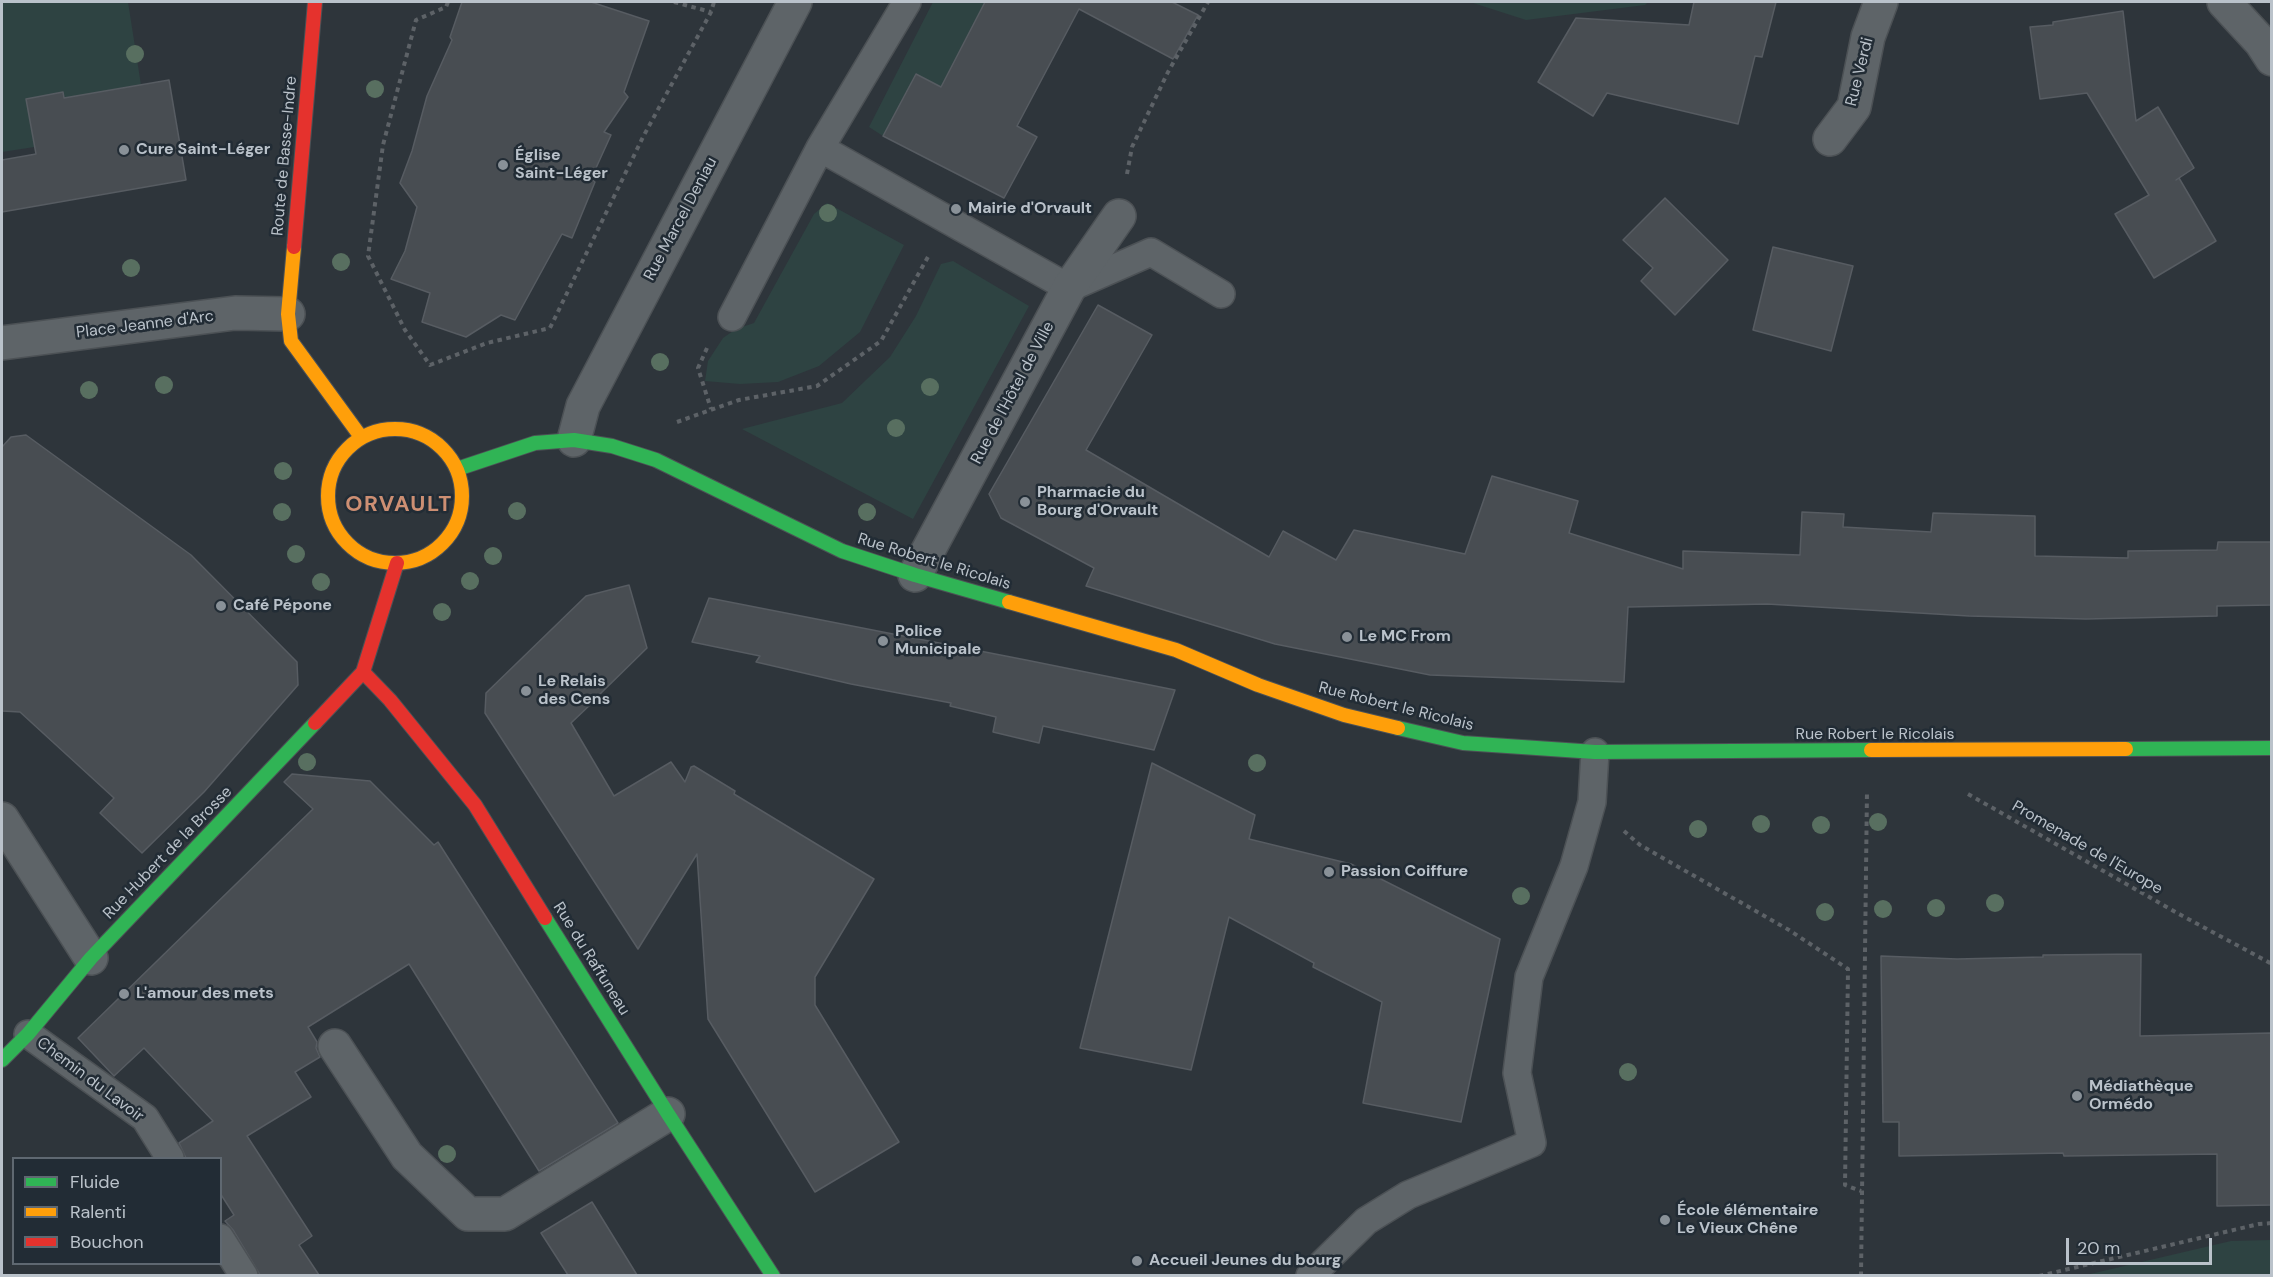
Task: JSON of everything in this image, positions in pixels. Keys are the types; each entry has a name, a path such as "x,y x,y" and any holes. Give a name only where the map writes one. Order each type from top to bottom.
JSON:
{"main road":[{"name":"Route de Basse-Indre","path":"315,2 288,314 291,341 361,437"},
{"path":"388,429 416,431 441,446 457,469 463,490 461,512 452,532 437,548 418,559 397,563 372,559 350,546 335,526 328,502 330,476 342,454 361,437 388,429"},
{"name":"Rue Robert le Ricolais","path":"457,469 535,443 574,440 612,446 656,460 842,551 915,575 1176,650 1258,685 1344,715 1463,743 1595,752 2271,748"},
{"path":"363,672 397,563"},
{"name":"Rue Hubert de la Brosse","path":"2,1060 28,1034 91,958 363,672"},
{"name":"Rue du Raffuneau","path":"363,672 390,700 475,805 668,1113 773,1275"}],"street":[{"name":"Rue Marcel Deniau","path":"574,440 583,406 795,2"},
{"name":"Rue Verdi","path":"1830,139 1854,107 1868,37 1881,2"},
{"path":"2224,2 2268,45"},
{"name":"Rue de l'Hôtel de Ville","path":"915,575 1069,288 1119,216"},
{"name":"Place Jeanne d'Arc","path":"2,343 235,313 288,314"},
{"path":"2,819 91,958"},
{"path":"335,1046 407,1156 468,1214 505,1214 668,1113"}],"lane":[{"path":"732,317 820,148 907,2"},
{"path":"820,148 1069,288 1151,252 1221,294"},
{"path":"1310,1275 1366,1221 1408,1195 1532,1143 1517,1073 1530,977 1575,866 1592,802 1595,752"},
{"name":"Chemin du Lavoir","path":"28,1034 145,1118 170,1157"},
{"path":"222,1241 244,1275"}],"path":[{"path":"448,2 446,7 416,20 383,145 368,256 405,330 430,365 487,343 550,328 643,137 711,12 714,2"},
{"path":"674,2 711,12"},
{"path":"1119,216 1132,147 1168,72 1208,2"},
{"path":"612,446 739,400 817,386 881,341 949,220"},
{"path":"711,409 698,368 712,338"},
{"path":"1861,1275 1866,1009 1867,751"},
{"name":"Promenade de l'Europe","path":"1964,792 2271,964"},
{"path":"1592,802 1640,845 1790,930 1848,969 1845,1185 1861,1191"},
{"path":"2039,1275 2271,1223"}],"green space":[{"path":"2,2 128,2 141,85 112,90 131,132 2,152"},
{"path":"933,2 985,2 941,87 916,74 883,136 869,127"},
{"path":"1470,2 1648,2 1645,5 1526,20"},
{"path":"827,203 904,245 860,332 819,366 778,382 740,384 705,381 708,361 723,338 736,329 754,323 814,214"},
{"path":"953,261 1029,306 913,519 742,429 842,403 890,357 916,316 941,264"},
{"path":"2271,1240 2271,1275 2086,1275 2231,1241"}],"building":[{"name":"Église Saint-Léger","path":"462,2 591,2 649,21 624,92 628,97 604,132 611,135 591,179 595,182 572,238 562,234 515,320 501,315 466,337 422,322 430,293 391,279 405,251 417,207 400,183 412,151 427,96 452,40 450,37"},
{"path":"985,2 1172,2 1198,15 1173,59 1079,9 1017,126 1037,137 1004,198 883,136 916,74 941,87"},
{"path":"1694,2 1776,2 1762,57 1755,56 1738,124 1607,93 1593,116 1538,82 1576,18 1689,25"},
{"path":"2123,11 2136,121 2158,107 2194,168 2179,178 2216,241 2154,278 2115,214 2149,195 2087,93 2040,99 2030,27 2053,25 2053,22"},
{"name":"Cure Saint-Léger","path":"169,80 186,180 2,212 2,160 36,154 26,99 63,92 64,98"},
{"path":"1665,198 1728,260 1675,315 1641,281 1653,268 1623,240"},
{"path":"1773,247 1853,266 1831,351 1753,330"},
{"path":"1098,305 1152,335 1086,450 1269,557 1283,531 1336,560 1354,530 1465,554 1492,476 1578,501 1569,533 1683,569 1683,551 1800,555 1802,512 1844,514 1843,527 1931,532 1933,513 2035,516 2035,556 2128,558 2128,551 2217,550 2218,542 2271,542 2271,605 2217,606 2217,616 2086,619 1969,616 1767,604 1628,607 1624,682 1430,675 1275,644 1086,586 1094,568 1001,518 989,494"},
{"path":"26,435 191,555 297,662 298,685 204,792 142,853 100,813 114,798 20,712 2,711 2,447 11,437"},
{"path":"629,585 647,648 596,698 593,698 591,704 571,723 614,796 671,762 685,782 691,767 694,766 735,791 734,794 874,879 815,977 815,1005 899,1142 815,1192 708,1019 697,854 638,949 485,713 486,693 586,596"},
{"path":"709,598 1175,690 1154,750 1043,726 1039,743 993,732 996,717 950,706 951,703 851,684 756,662 760,656 692,642"},
{"path":"1152,763 1255,815 1249,839 1351,864 1500,939 1461,1122 1363,1103 1382,1002 1313,967 1314,963 1229,917 1191,1070 1080,1048"},
{"path":"292,774 370,781 434,845 438,842 618,1123 539,1171 409,964 308,1027 317,1042 316,1048 320,1057 295,1072 311,1097 247,1136 312,1236 299,1245 319,1275 260,1275 233,1230 225,1221 234,1215 222,1196 222,1157 186,1157 179,1143 213,1121 144,1048 114,1076 78,1038 313,809 284,782"},
{"name":"Médiathèque Ormédo","path":"2141,954 2140,1036 2271,1033 2271,1205 2217,1206 2217,1154 2064,1156 2063,1153 1899,1156 1899,1122 1883,1122 1881,956 1957,959"},
{"path":"592,1202 637,1275 568,1275 541,1233"}],"traffic: fast":[{"path":"457,469 535,443 574,440 612,446 656,460 842,551 1009,602"},
{"path":"2,1060 28,1034 91,958 315,723"},
{"path":"1398,728 1463,743 1595,752 1871,750"},
{"path":"2126,749 2272,748"},
{"path":"545,918 773,1276"}],"traffic: slow":[{"path":"294,247 288,314 291,341 361,437"},
{"path":"395,429 421,434 442,449 457,470 462,496 457,522 442,543 421,558 395,563 369,558 348,543 333,522 328,496 333,470 348,449 369,434 395,429"},
{"path":"1009,602 1176,650 1258,685 1344,715 1398,728"},
{"path":"1871,750 2126,749"}],"traffic: jam":[{"path":"294,247 315,2"},
{"path":"315,723 363,672 397,563"},
{"path":"363,672 390,700 475,805 545,918"}],"place":[{"name":"Cure Saint-Léger","path":"124,150"},
{"name":"Église Saint-Léger","path":"503,165"},
{"name":"Mairie d'Orvault","path":"956,209"},
{"name":"Pharmacie du Bourg d'Orvault","path":"1025,502"},
{"name":"Café Pépone","path":"221,606"},
{"name":"Le MC From","path":"1347,637"},
{"name":"Police Municipale","path":"883,641"},
{"name":"Le Relais des Cens","path":"526,691"},
{"name":"Passion Coiffure","path":"1329,872"},
{"name":"L'amour des mets","path":"124,994"},
{"name":"Médiathèque Ormédo","path":"2077,1096"},
{"name":"École élémentaire Le Vieux Chêne","path":"1665,1220"},
{"name":"Accueil Jeunes du bourg","path":"1137,1261"}],"district":[{"name":"ORVAULT","path":"399,505"}]}
